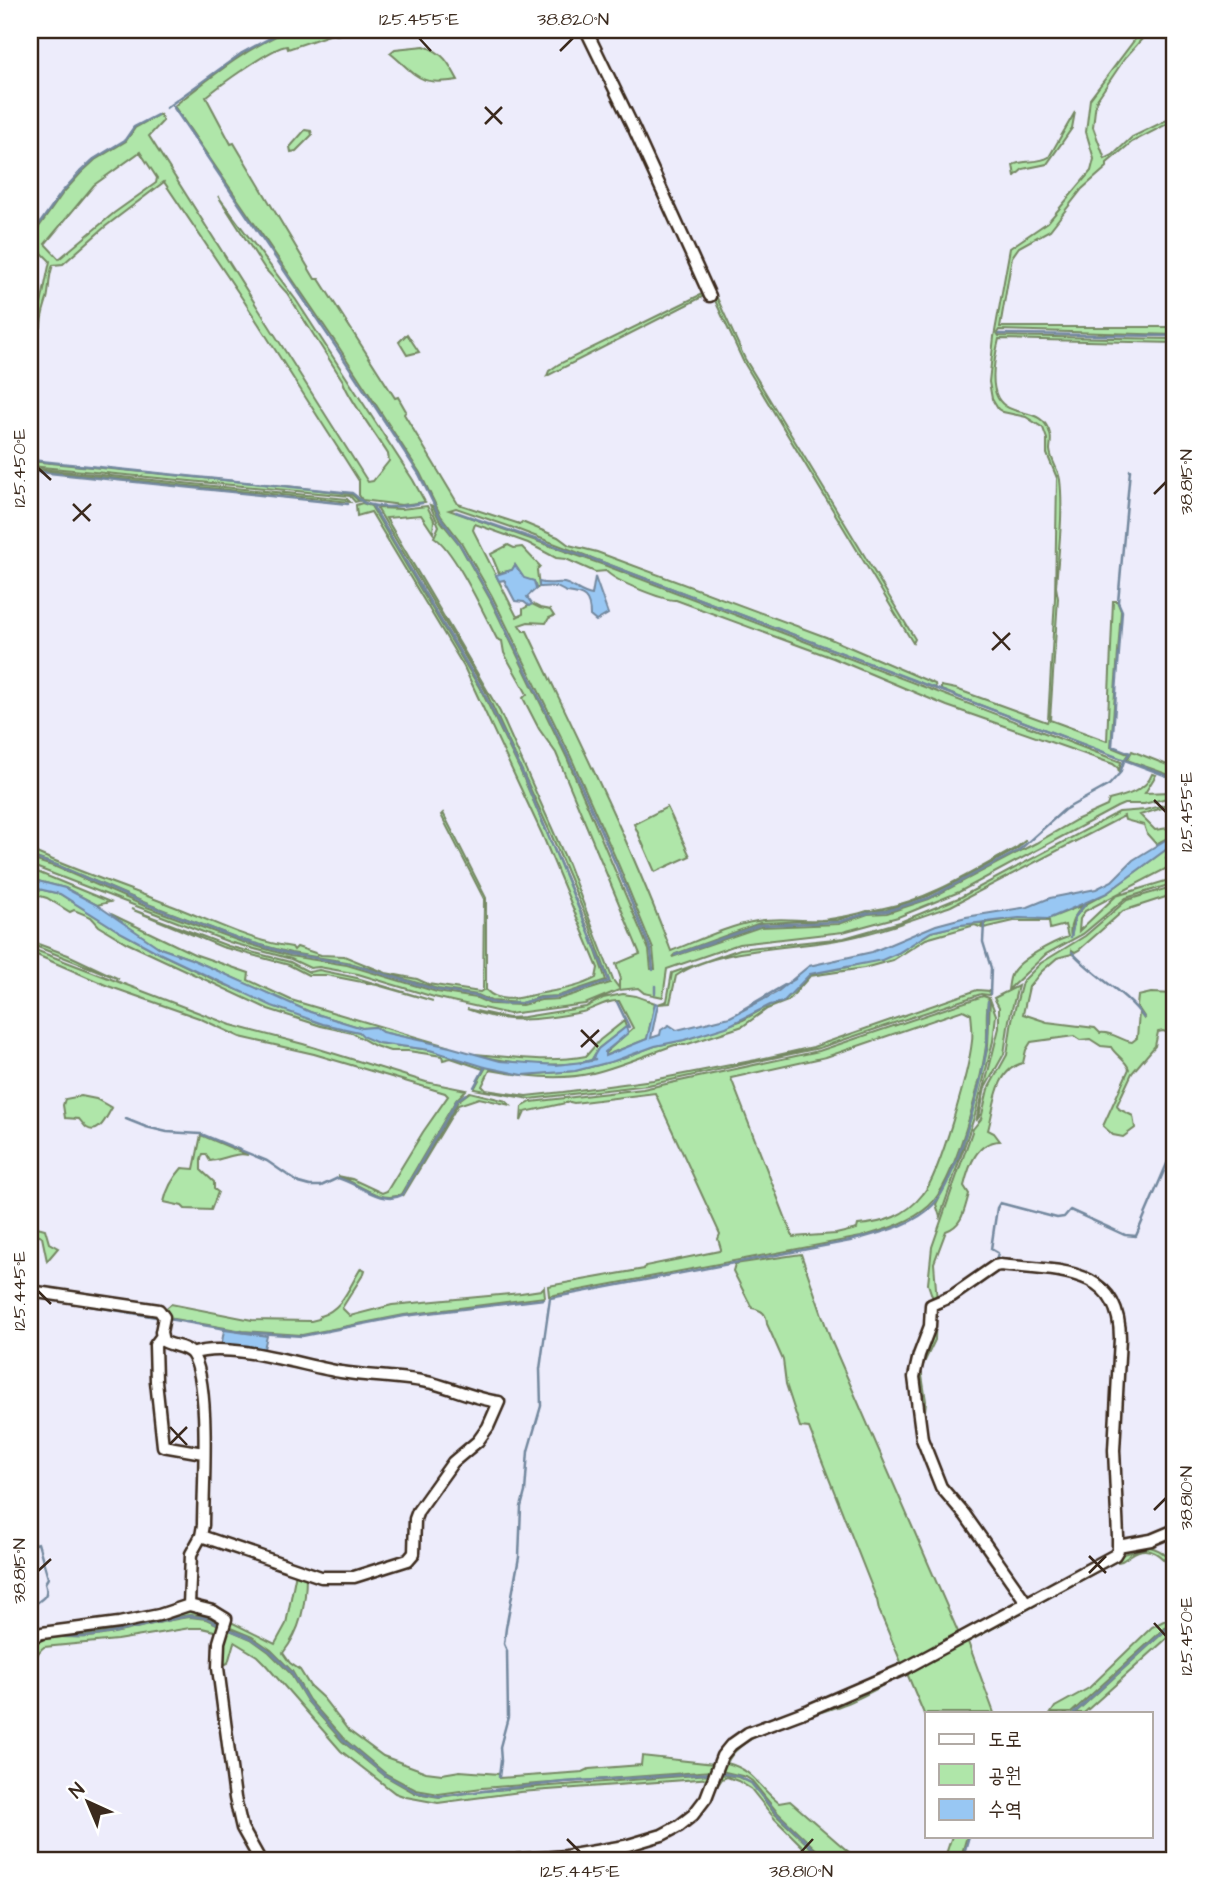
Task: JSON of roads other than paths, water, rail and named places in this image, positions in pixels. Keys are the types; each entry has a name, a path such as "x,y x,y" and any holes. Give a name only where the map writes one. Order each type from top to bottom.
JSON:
{"street":[{"path":"586,30 710,296"},
{"path":"517,1860 566,1856 625,1846 662,1835 680,1826 699,1809 706,1798 725,1751 748,1733 904,1669 1115,1555 1118,1546 1114,1450 1120,1329 1108,1296 1097,1283 1080,1276 995,1266 952,1296 931,1304 930,1326 914,1377 922,1440 937,1479 1026,1602"},
{"path":"30,1291 159,1310 164,1317 161,1337 155,1345 156,1381 163,1446 203,1453"},
{"path":"161,1337 167,1343 192,1354 204,1406 201,1535 191,1554 189,1605"},
{"path":"192,1354 217,1350 279,1358 345,1373 427,1382 485,1401 499,1402 488,1427 478,1441 453,1462 418,1511 415,1519 414,1553 408,1560 354,1577 321,1577 201,1535"},
{"path":"1118,1546 1151,1541 1175,1531"},
{"path":"30,1638 34,1635 86,1629 159,1615 189,1605 223,1616 226,1619 218,1654 219,1682 235,1798 242,1828 260,1860"}],"water":[{"path":"515,565 524,578 534,581 536,589 527,597 532,604 529,606 515,601 504,580 499,581 496,575 512,570"},
{"path":"595,577 608,614 596,621 590,616 589,605 582,595 556,587 539,587 539,582 564,583 592,595"},
{"path":"1175,834 1175,843 1107,893 1048,919 1019,918 960,925 931,932 882,960 810,974 783,1002 770,1005 726,1027 575,1071 523,1075 485,1067 430,1050 378,1043 359,1032 323,1024 272,1006 159,953 60,894 30,887 30,879 65,888 97,905 160,948 310,1012 362,1028 375,1027 382,1032 500,1061 556,1065 591,1061 598,1049 626,1027 628,1033 605,1052 605,1056 647,1039 655,1003 658,1004 651,1038 660,1035 661,1030 669,1025 677,1030 730,1017 776,993 809,966 872,952 936,925 1028,907 1050,898 1096,889 1112,881 1133,860"},
{"path":"224,1330 267,1336 263,1353 221,1348"}],"waterway":[{"path":"166,108 242,53 285,30"},
{"path":"172,105 419,474 440,517 459,543 490,597 568,756 617,867 651,950 653,970"},
{"path":"30,229 38,226 62,192 94,159 125,140 134,127 157,115"},
{"path":"999,334 1175,336"},
{"path":"30,460 352,493 363,502 379,506 422,503"},
{"path":"675,955 760,925 839,922 929,898 1018,851 1064,810 1109,785 1120,773 1130,753 1112,746 1122,611 1118,602 1130,470"},
{"path":"30,471 348,504"},
{"path":"30,857 242,940 290,954 347,963 437,990 477,996 490,1002 521,1003 558,997 609,981 521,770 483,691 372,505"},
{"path":"456,512 604,563 1175,779"},
{"path":"1071,937 1075,917 1085,904"},
{"path":"984,923 983,942 991,968 990,994"},
{"path":"1072,952 1128,1000 1144,1018"},
{"path":"740,1011 795,979"},
{"path":"655,986 655,993"},
{"path":"499,1777 500,1747 508,1717 507,1651 504,1644 519,1557 521,1507 525,1492 528,1451 541,1406 540,1369 550,1298 850,1241 894,1228 925,1213 942,1192 968,1128 985,1060 988,1001"},
{"path":"617,1002 629,1027 626,1027"},
{"path":"581,1063 595,1059"},
{"path":"474,1087 485,1067"},
{"path":"126,1119 167,1132 201,1134 267,1161 299,1183 321,1186 338,1178 378,1196 394,1198 402,1195 457,1100 466,1094"},
{"path":"996,1260 998,1253 991,1249 1000,1203 1057,1218 1064,1217 1070,1210 1125,1235 1136,1236 1175,1145"},
{"path":"30,1296 156,1317"},
{"path":"168,1319 243,1332 302,1336 404,1316 544,1299"},
{"path":"30,1545 38,1543 48,1578 45,1595 32,1607 34,1632"},
{"path":"30,1646 48,1637 96,1636 190,1616 206,1618 222,1626"},
{"path":"1075,1712 1175,1621"},
{"path":"228,1629 251,1638 270,1651 291,1672 308,1701 343,1740 385,1775 416,1792 439,1796 565,1782 714,1773"},
{"path":"720,1773 738,1776 751,1783 776,1813 825,1860"},
{"path":"962,1860 968,1838"}]}
